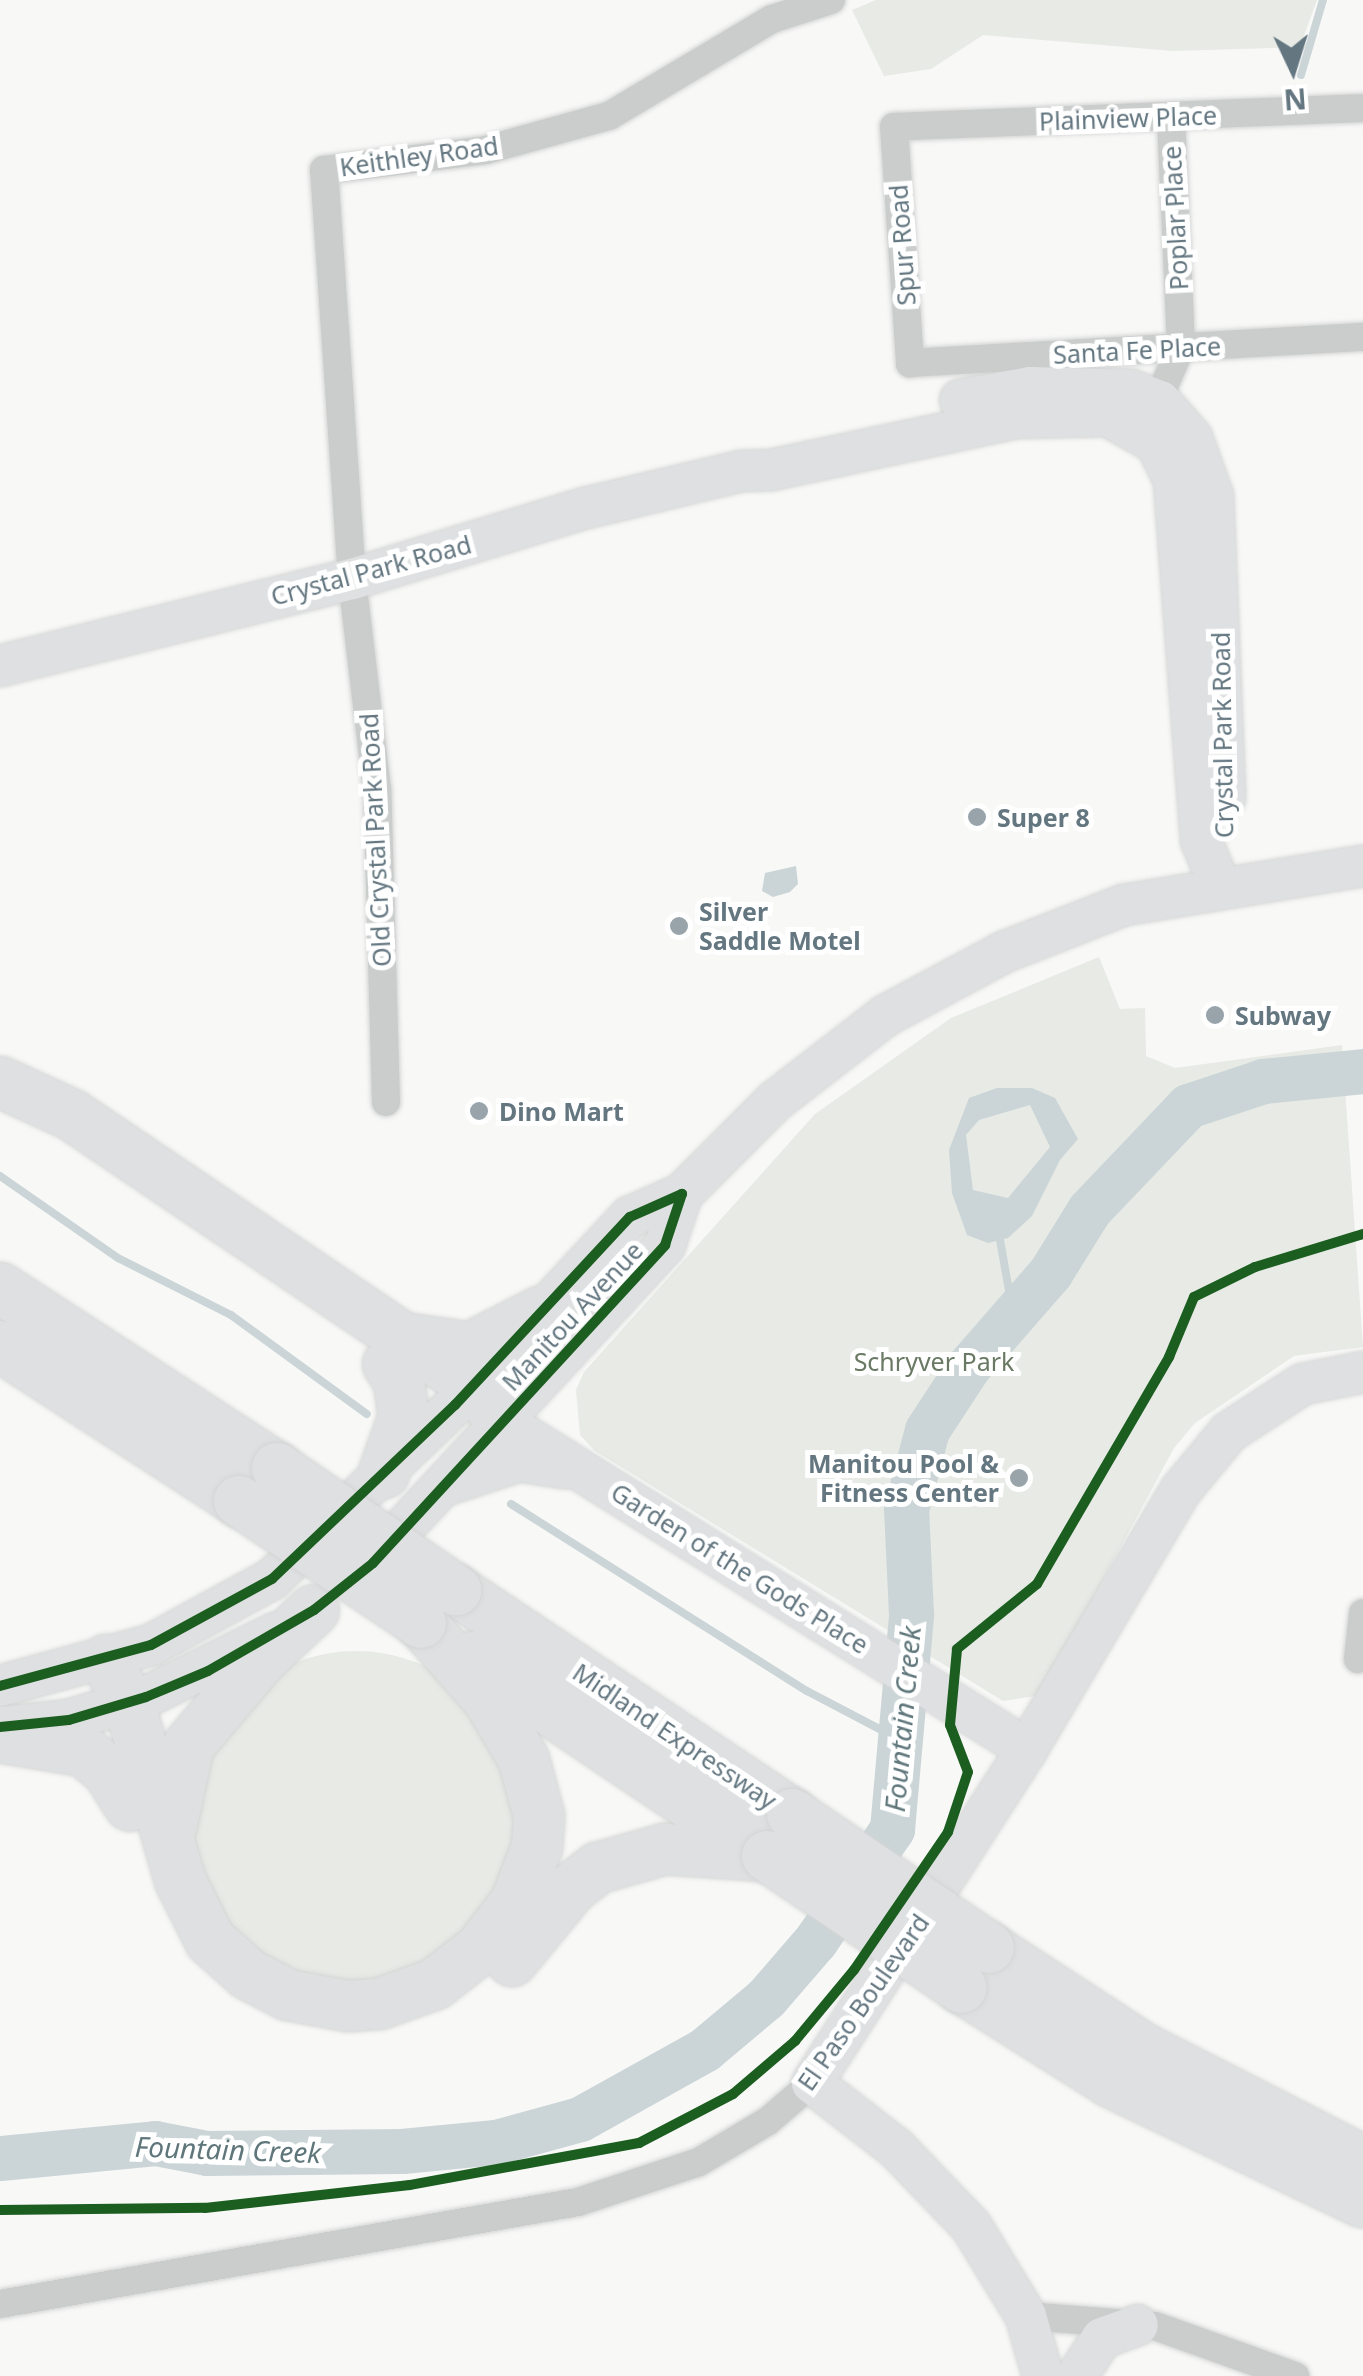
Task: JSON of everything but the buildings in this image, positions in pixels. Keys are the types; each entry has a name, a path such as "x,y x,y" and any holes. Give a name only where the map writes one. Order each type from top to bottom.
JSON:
{"highway":[{"path":"0,1082 72,1114 385,1346 399,1382 404,1416 384,1473"},
{"path":"0,1112 56,1142 476,1404"},
{"path":"0,1265 171,1401"},
{"name":"Midland Expressway","path":"0,1288 277,1468 438,1606 766,1856 976,1968 1363,2160"},
{"path":"385,1346 470,1348 555,1329"},
{"name":"Midland Expressway","path":"0,1346 240,1502 438,1606 792,1814 1111,2082 1363,2202"},
{"path":"112,1691 170,1838 180,1880 210,1940 248,1974 288,1995 348,2006 379,2004 460,1968 516,1902 537,1847 539,1816 530,1774 438,1606"},
{"path":"170,1838 189,1745 262,1659 314,1610"},
{"path":"112,1691 130,1806 164,1918 194,1967 240,2005 276,2022 345,2036 420,2024 458,2006 489,1984 572,1888 598,1868 665,1849 766,1856"},
{"path":"0,1737 84,1751 108,1771 130,1806"}],"street":[{"name":"Keithley Road","path":"352,579 324,170 486,150 610,116 772,19 831,0"},
{"name":"Plainview Place","path":"894,127 1363,108"},
{"name":"Poplar Place","path":"1151,416 1181,347 1171,116"},
{"name":"Spur Road","path":"894,127 910,363"},
{"name":"Santa Fe Place","path":"910,363 1363,337"},
{"name":"Crystal Park Road","path":"0,666 352,579 586,508 741,470 771,470 1015,418 1086,412 1151,416 1178,502 1202,840 1220,886"},
{"name":"Old Crystal Park Road","path":"352,579 377,789 386,1102"},
{"name":"Manitou Avenue","path":"0,1686 112,1691 272,1580 384,1473 476,1404 555,1329 630,1217 682,1194 775,1101 846,1042 929,990 1124,905 1220,886 1363,866"},
{"path":"555,1329 543,1411 558,1440 596,1478"},
{"name":"El Paso Boulevard","path":"0,2304 578,2202 699,2162 774,2117 812,2083 1027,1748 1182,1490 1229,1432 1303,1384 1363,1372"},
{"name":"Manitou Avenue","path":"0,1727 112,1691 208,1671 314,1610 373,1562 441,1489 476,1404"},
{"name":"Garden of the Gods Place","path":"476,1404 1027,1748"},
{"path":"441,1489 519,1461 546,1461 596,1478"},
{"path":"1358,1659 1363,1613"},
{"path":"812,2083 933,2183 1006,2275 1026,2316 1042,2376"},
{"path":"1026,2316 1138,2325 1296,2376"},
{"path":"1078,2376 1102,2338 1138,2325"}],"green space":[{"path":"876,0 1317,0 1300,47 1173,51 983,35 931,69 884,76 852,10"},
{"name":"Schryver Park","path":"1099,957 1120,1009 1145,1008 1146,1056 1175,1068 1342,1045 1363,1347 1294,1356 1195,1423 1174,1448 1050,1678 1035,1696 1003,1701 595,1451 580,1435 576,1390 584,1372 815,1114 951,1018"},
{"path":"340,1651 372,1651 435,1670 485,1712 511,1754 520,1785 520,1851 504,1897 462,1947 435,1966 405,1978 372,1985 340,1985 277,1966 227,1924 208,1897 196,1867 189,1834 189,1802 208,1739 250,1689 277,1670 307,1658"}],"shaded area":[{"path":"796,866 798,884 790,892 773,897 762,891 765,873"},
{"path":"997,1088 1032,1088 1055,1098 1078,1139 1060,1160 1032,1216 1008,1238 988,1243 967,1235 952,1193 949,1150 969,1098","holes":["1030,1105 1050,1147 1008,1198 973,1190 966,1135 979,1120"]}],"waterway":[{"path":"1301,75 1323,0"},
{"name":"Fountain Creek","path":"0,2158 155,2143 207,2153 402,2151 496,2142 580,2119 704,2050 766,1998 816,1940 892,1829 911,1614 906,1509 927,1430 968,1367 1050,1273 1089,1210 1188,1106 1263,1081 1363,1071"},
{"path":"0,1176 118,1258 231,1315 367,1414"},
{"path":"1000,1240 1013,1313"},
{"path":"511,1504 807,1691 885,1732 899,1756"}],"cycle path":[{"path":"0,1686 151,1645 272,1579 455,1405 630,1217 682,1194"},
{"path":"0,1727 69,1720 146,1697 208,1671 314,1610 373,1563 665,1245 682,1194"},
{"path":"0,2210 205,2208 410,2185 639,2143 733,2094 795,2041 854,1970 948,1832 968,1772 950,1725 957,1649 1037,1584 1169,1357 1194,1297 1255,1267 1363,1234"}],"place":[{"name":"Super 8","path":"977,817"},
{"name":"Silver Saddle Motel","path":"679,926"},
{"name":"Subway","path":"1215,1015"},
{"name":"Dino Mart","path":"479,1111"},
{"name":"Manitou Pool & Fitness Center","path":"1019,1478"}]}
